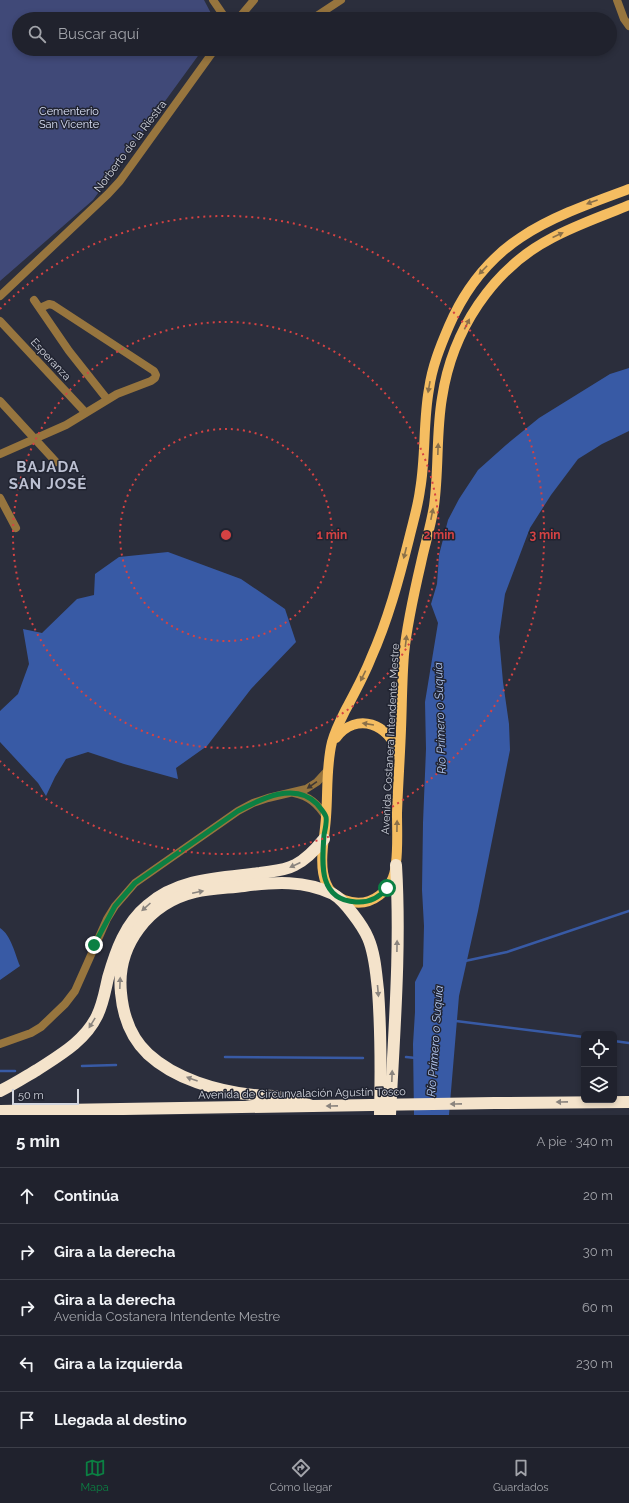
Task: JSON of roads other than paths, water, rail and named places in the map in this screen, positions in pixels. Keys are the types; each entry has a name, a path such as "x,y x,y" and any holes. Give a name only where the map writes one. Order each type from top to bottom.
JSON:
{"highway":[{"path":"0,1091 61,1054 78,1041 85,1033 97,1016 113,961 123,935 138,915 148,905 166,893 185,885 209,879 274,871 294,866 309,856 324,839"},
{"path":"390,1115 397,970 398,904 396,866"},
{"path":"312,1106 280,1097 240,1093 214,1087 178,1073 157,1061 141,1045 128,1025 120,990 121,969 128,947 141,925 162,906 183,896 205,890 283,883 303,884 335,895 358,920 364,929 373,950 381,1036 380,1115"},
{"name":"Avenida de Circunvalación Agustín Tosco","path":"0,1111 629,1102"}],"main road":[{"name":"Avenida Costanera Intendente Mestre","path":"629,189 573,209 550,220 508,246 478,276 457,308 441,344 432,372 426,411 420,488 396,591 372,658 336,731 331,748 328,770 324,839 323,865 325,880 326,886 335,895 352,902 374,900 383,893 391,882 396,866 402,678 407,635 416,582 434,503 439,414 446,376 452,358 470,318 478,305 498,278 512,265 551,238 629,205"},
{"path":"331,748 336,738 345,728 361,723 373,725 384,731 392,739 399,762"}],"street":[{"path":"213,0 221,12"},
{"path":"244,12 254,0"},
{"path":"323,12 341,0"},
{"path":"617,0 624,19 629,26"},
{"name":"Norberto de la Riestra","path":"0,296 120,181 210,56"},
{"path":"34,300 76,360 107,399"},
{"path":"0,454 66,425 107,399 151,381 156,375 154,371 53,305 48,304 40,308"},
{"name":"Esperanza","path":"0,321 85,412"},
{"path":"0,401 56,462"},
{"path":"0,498 16,528"},
{"path":"0,1044 31,1033 41,1027 65,1004 75,991 107,919 124,893 135,883 238,811 280,794 306,789 328,770"},
{"path":"292,792 301,794 314,801 326,817"}],"water":[{"name":"Río Primero o Suquía","path":"629,368 629,431 602,444 578,459 551,495 530,528 505,594 499,637 509,724 510,750 478,911 459,996 449,1115 414,1115 413,1044 415,982 423,966 424,926 422,890 426,749 425,702 438,623 431,604 437,584 439,555 448,520 459,499 478,470 506,445 539,418 610,374"},
{"path":"168,552 241,579 285,609 296,642 251,689 207,746 176,768 178,779 88,752 66,759 46,796 38,783 0,742 0,711 18,694 29,664 23,629 42,633 77,599 94,595 95,574 119,557"},
{"path":"0,928 10,940 20,966 0,980"}],"waterway":[{"path":"465,961 507,952 629,911"},
{"path":"456,1021 581,1037"},
{"path":"617,1041 629,1043"},
{"path":"225,1057 363,1058"},
{"path":"406,1057 416,1058"},
{"path":"82,1066 116,1065"},
{"path":"0,1071 15,1071"}],"district":[{"name":"BAJADA SAN JOSÉ","path":"48,476"}],"park label":[{"name":"Cementerio San Vicente","path":"69,117"}]}
